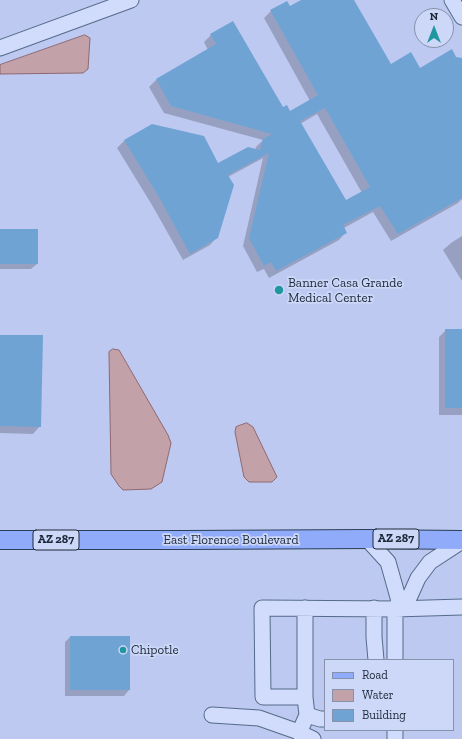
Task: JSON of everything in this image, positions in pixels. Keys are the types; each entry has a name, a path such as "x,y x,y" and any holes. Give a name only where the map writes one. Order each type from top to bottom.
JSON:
{"main road":[{"name":"East Florence Boulevard","path":"0,540 367,539 462,541"}],"lane":[{"path":"0,48 131,0"},
{"path":"452,0 462,17"},
{"path":"367,539 388,562 397,605 395,659"},
{"path":"397,605 410,596 418,578 430,562 462,541"},
{"path":"305,697 263,697 262,608 374,608 397,605 462,607"},
{"path":"299,733 318,716 305,697 305,608"},
{"path":"374,608 376,659"},
{"path":"369,659 374,637"},
{"path":"212,715 258,718 313,739"}],"water":[{"path":"85,35 90,38 88,69 83,73 0,74 0,65"},
{"path":"113,349 119,350 168,435 171,443 162,482 151,489 123,490 111,474 109,352"},
{"path":"247,423 253,427 277,477 272,482 249,482 244,477 235,432 236,427"}],"building":[{"path":"301,0 354,0 391,64 411,52 420,68 452,49 456,57 462,58 462,198 398,234 380,206 343,225 347,233 276,271 271,262 264,266 249,238 269,153 228,175 234,185 218,238 190,254 159,197 124,140 152,124 204,136 218,163 248,147 260,150 263,139 272,134 171,106 156,79 216,44 210,34 233,21 283,107 287,105 290,111 318,95 270,10 287,1 290,6","holes":["325,108 370,187 346,200 300,121"]},
{"path":"0,229 38,229 38,264 0,264"},
{"path":"445,329 462,329 462,408 445,408"},
{"path":"0,335 43,335 41,427 0,426"},
{"path":"70,636 130,636 130,690 70,690"}],"place":[{"name":"Banner Casa Grande Medical Center","path":"279,290"},
{"name":"Chipotle","path":"123,650"}]}
